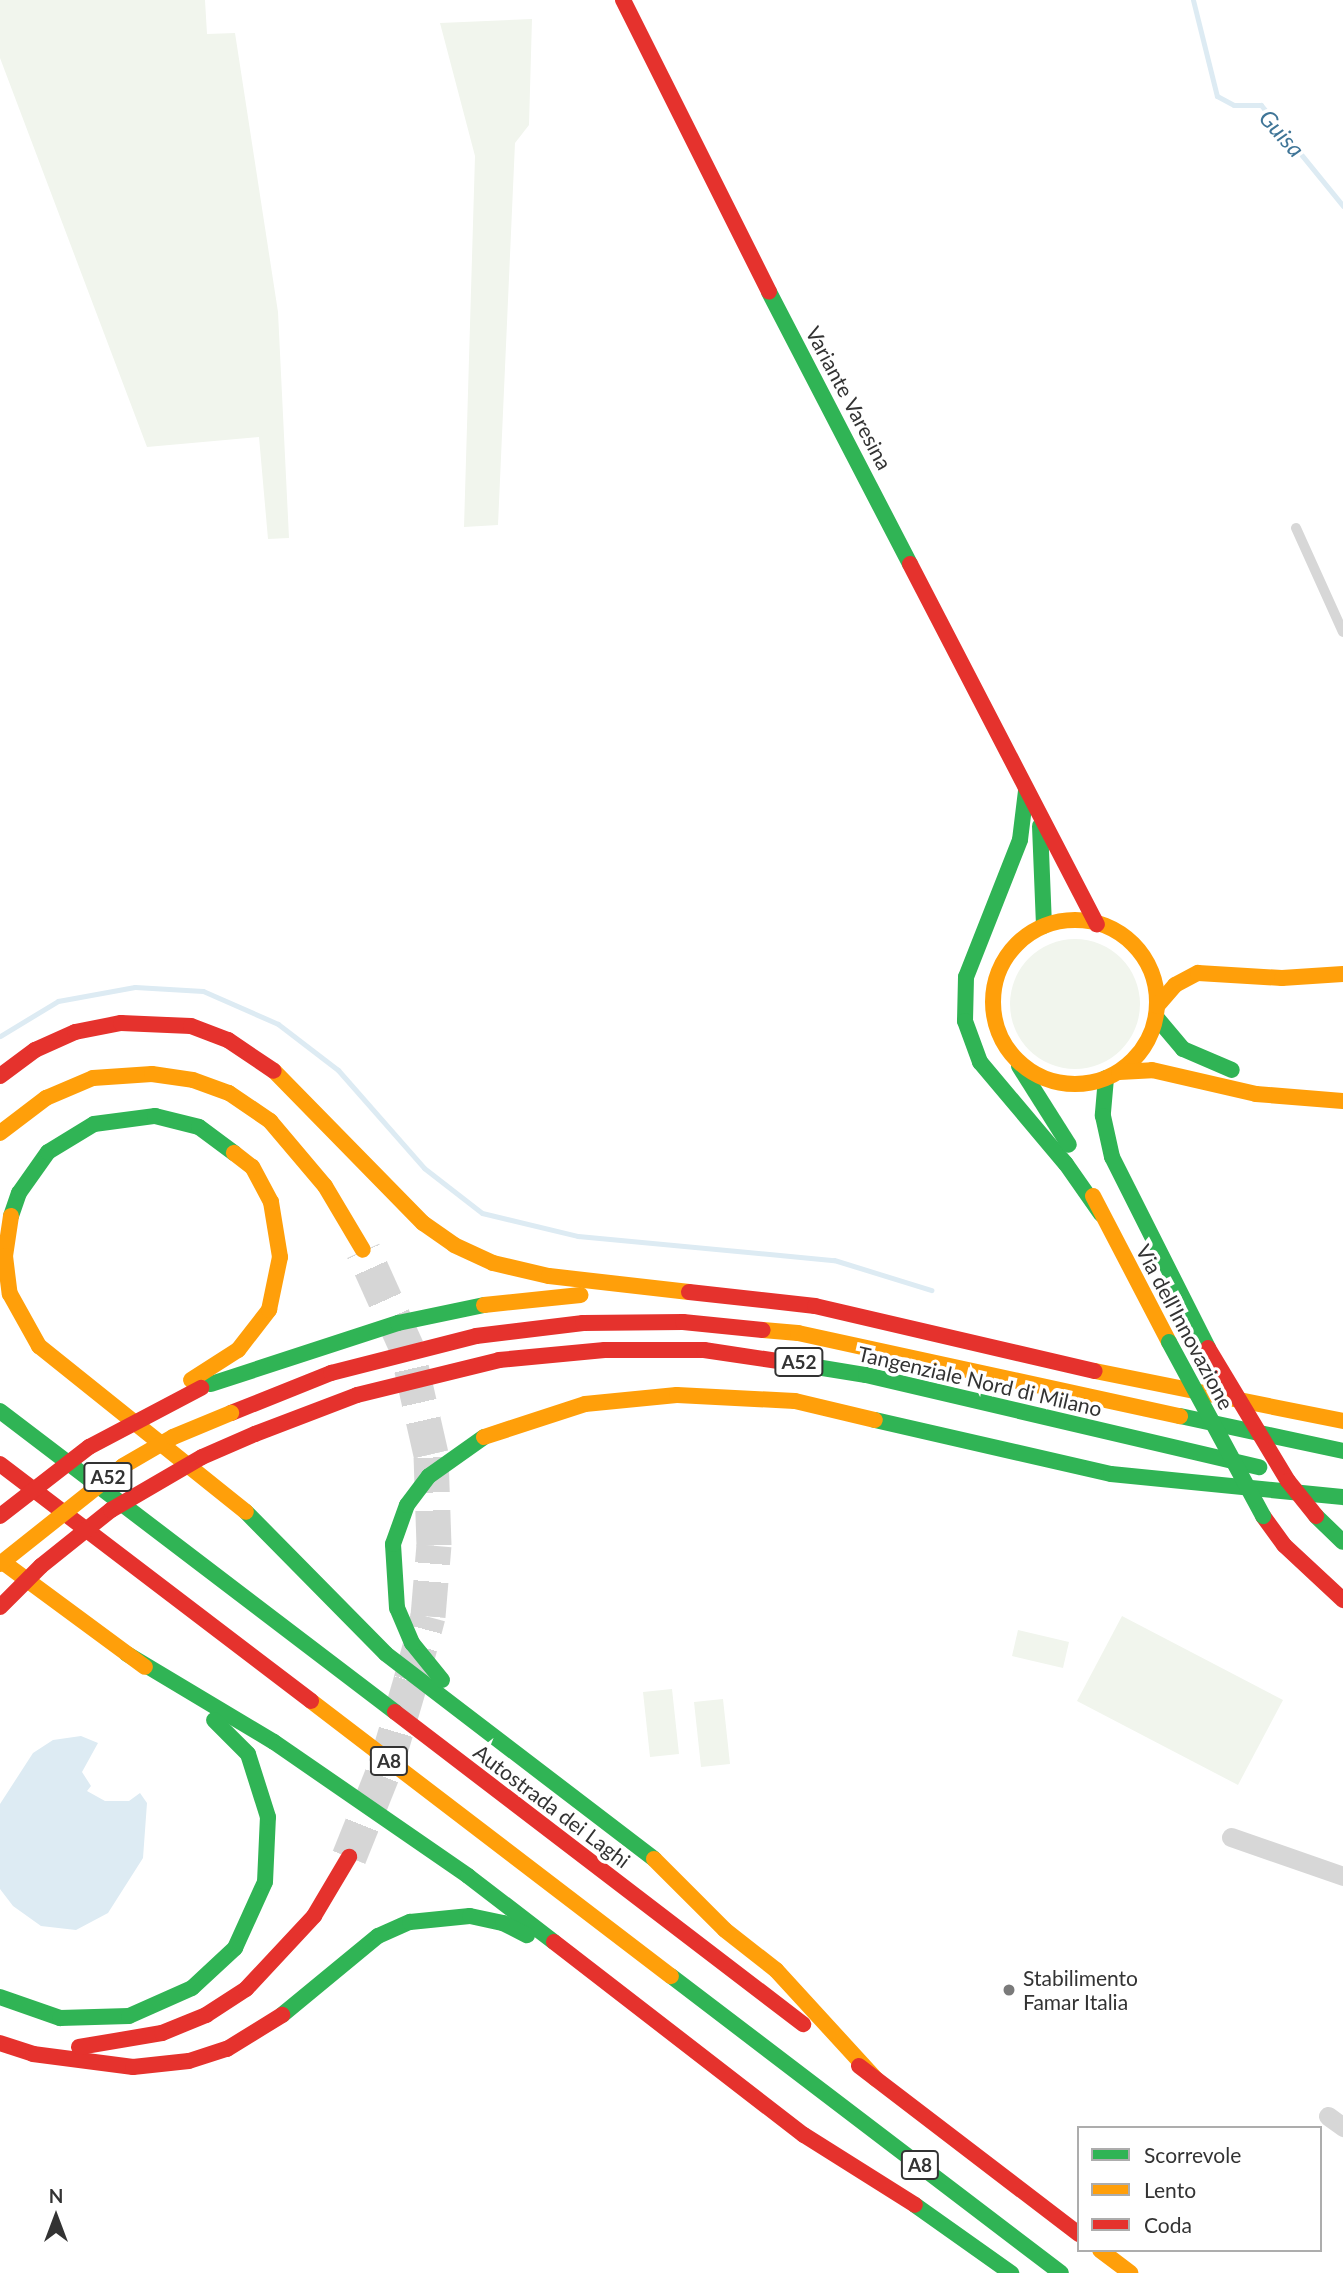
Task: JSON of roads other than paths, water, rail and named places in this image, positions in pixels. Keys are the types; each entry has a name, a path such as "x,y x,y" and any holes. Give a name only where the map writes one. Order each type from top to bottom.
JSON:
{"main road":[{"name":"Variante Varesina","path":"623,0 738,233 1097,923"},
{"path":"1026,783 1026,812 1020,840 966,977 965,1021 979,1062 1066,1164 1101,1214"},
{"name":"Variante Varesina","path":"1039,815 1046,890 1044,926"},
{"path":"1343,1085 1281,1081 1226,1069 1183,1049 1156,1011 1153,977 1141,953 1121,935 1097,923 1070,920 1044,926 1011,950 993,989 998,1032 1013,1057 1036,1075 1056,1082 1077,1084 1112,1075 1152,1070 1256,1094 1343,1101"},
{"path":"1112,1075 1139,1053 1156,1011 1175,985 1198,973 1282,978 1343,974"},
{"path":"0,1076 54,1040 96,1027 168,1022 208,1031 263,1061 302,1091 402,1204 454,1245 493,1263 539,1275 720,1295 868,1317 1082,1368 1343,1421"},
{"name":"Via dell'Innovazione","path":"1013,1057 1079,1161 1101,1214 1263,1516 1284,1545 1343,1601"},
{"path":"0,1133 46,1098 93,1078 152,1074 202,1083 243,1102 281,1132 325,1186 363,1250"},
{"name":"Via dell'Innovazione","path":"1112,1075 1103,1116 1112,1157 1135,1210 1208,1348 1288,1481 1316,1516 1343,1542"},
{"path":"0,1516 89,1447 196,1384 238,1350 263,1322 274,1295 280,1257 271,1202 252,1167 199,1127 142,1116 94,1125 48,1153 12,1208 5,1241 6,1274 26,1330 52,1360 249,1514 386,1654 672,1873 725,1930 776,1970 876,2080"},
{"path":"196,1384 398,1323 501,1301 587,1294 720,1295"},
{"name":"Tangenziale Nord di Milano","path":"0,1562 123,1466 173,1437 231,1413 331,1373 476,1336 583,1323 683,1322 810,1335 1343,1451"},
{"name":"Tangenziale Nord di Milano","path":"0,1607 41,1566 111,1510 155,1482 255,1434 357,1395 499,1360 605,1350 704,1350 812,1364 1209,1456 1343,1481"},
{"path":"1082,1368 1150,1375 1256,1396 1335,1400"},
{"path":"567,1793 423,1659 404,1628 393,1588 393,1544 418,1488 452,1455 505,1427 558,1410 616,1399 748,1396 880,1417 1111,1474 1343,1497"},
{"name":"Autostrada dei Laghi","path":"0,1411 1077,2232"},
{"name":"A8","path":"0,1464 1061,2273"},
{"path":"0,1562 221,1726 256,1769 270,1835 260,1899 245,1931 221,1964 192,1989 154,2008 80,2020 39,2013 0,1997"},
{"path":"0,1622 41,1566"},
{"path":"127,1654 274,1742 383,1816 533,1924 635,2007 804,2136 949,2226 1011,2273"},
{"path":"0,2035 92,2047 138,2040 206,2015 246,1989 280,1957 314,1916 349,1857"},
{"path":"0,2043 33,2054 115,2066 170,2064 208,2056 278,2020 377,1936 410,1922 455,1915 488,1919 521,1931 635,2007"},
{"path":"1103,2252 1130,2273"}],"street":[{"path":"1231,1837 1343,1876"}],"lane":[{"path":"1296,528 1343,632"}],"waterway":[{"name":"Guisa","path":"1193,0 1217,96 1234,105 1261,105 1343,206"},
{"path":"0,1036 58,1001 135,987 203,991 278,1024 338,1070 424,1168 482,1213 578,1236 834,1260 931,1290"}],"tunnel":[{"path":"349,1857 386,1765 411,1680 428,1616 434,1545 431,1454 407,1348 363,1250"}],"place":[{"name":"Stabilimento Famar Italia","path":"1009,1990"}]}
